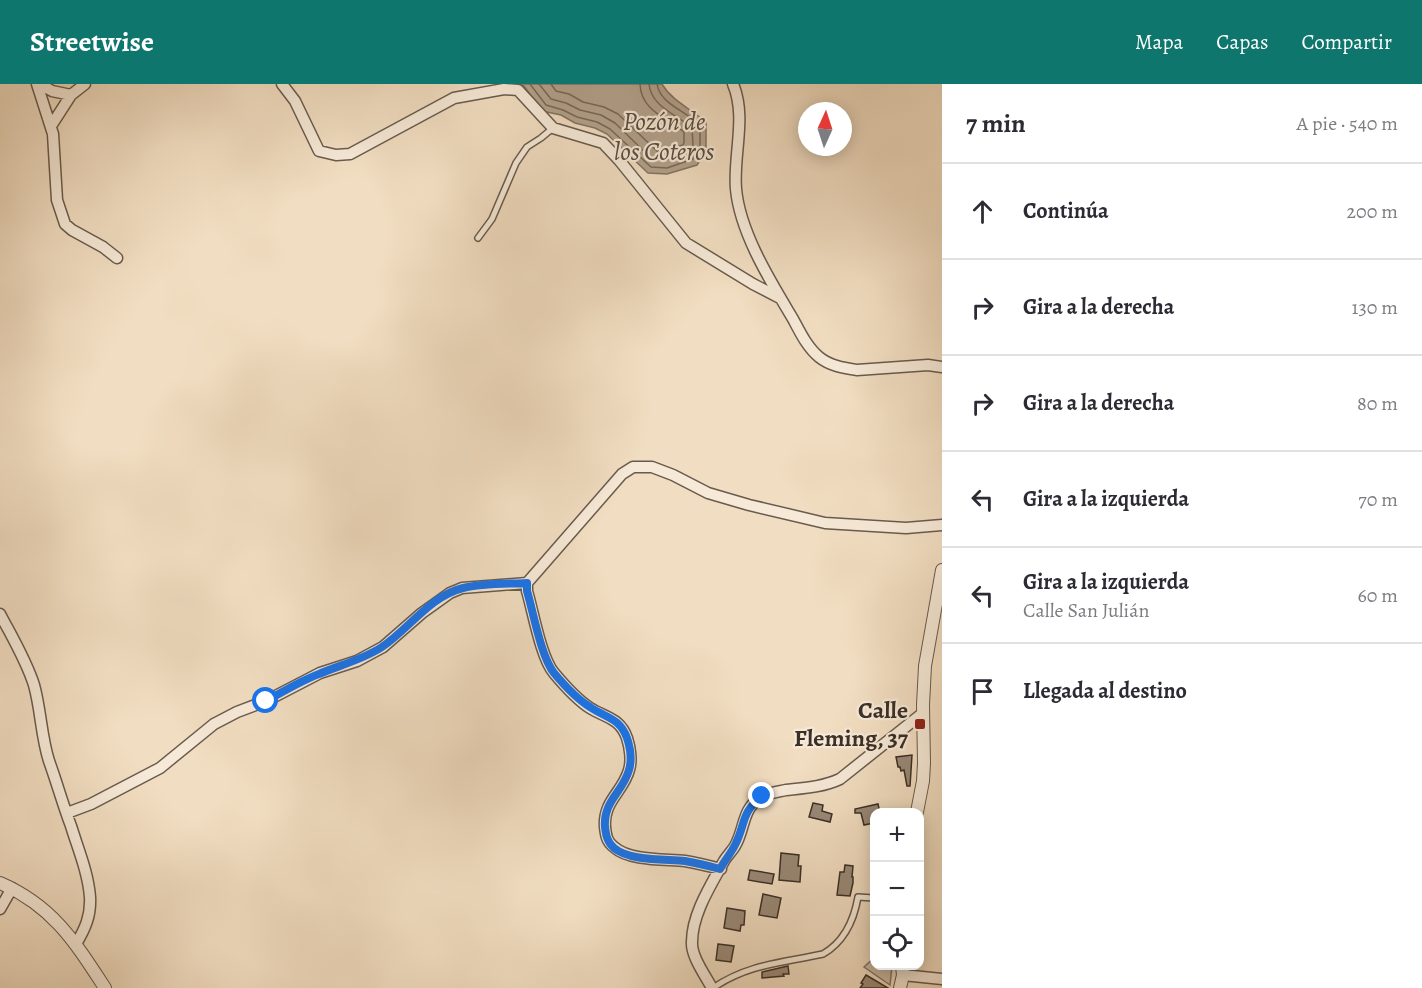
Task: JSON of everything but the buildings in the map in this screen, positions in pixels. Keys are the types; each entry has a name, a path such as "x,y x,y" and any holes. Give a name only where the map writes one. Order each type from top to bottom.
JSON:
{"street":[{"path":"38,84 52,91 71,95"},
{"path":"38,84 53,134 57,200 65,224 117,258"},
{"path":"51,126 71,95 85,84"},
{"path":"282,84 295,101 319,151 336,155 350,154 454,98 504,89 518,90 553,128 603,143 686,243 780,298"},
{"path":"733,84 739,109 736,189 742,217 750,240 780,298 810,347 818,357 826,362 857,370 928,365 942,367"},
{"path":"720,869 686,861 627,855 614,848 606,838 604,824 606,811 630,768 627,738 621,724 590,707 552,671 547,663 527,591 527,583 622,474 633,467 652,466 708,493 825,523 906,528 942,525"},
{"path":"918,808 924,772 925,666 942,570"},
{"path":"67,813 91,804 160,768 214,724 312,677 357,660 383,647 422,613 450,593 462,588 527,583"},
{"path":"0,614 26,664 33,684 45,748 88,882 90,899 85,929 76,944"},
{"path":"712,988 693,950 693,930 699,912 725,859 735,847 751,805 762,796 773,792 825,785 840,779 923,713"},
{"path":"0,883 23,894 59,923 105,988"},
{"path":"0,909 12,888"},
{"path":"902,976 942,979"}],"lane":[{"path":"478,238 492,219 516,164 527,147 553,128"},
{"path":"712,988 747,970 823,954 834,948 847,929 858,897 870,898"}],"shaded area":[{"path":"870,962 870,970 892,970 890,985 864,967"}],"water":[{"name":"Pozón de los Coteros","path":"517,84 662,84 676,100 706,122 706,148 697,165 667,174 648,173 607,134 575,123 561,115 542,111 524,86"}],"place":[{"name":"Calle Fleming, 37","path":"920,724"}],"route":[{"path":"266,701 303,681 339,668 383,647 422,613 450,593 462,588 484,585 527,583 527,591 547,663 552,671 590,707 621,724 627,738 630,768 620,789 609,803 604,824 606,838 614,848 627,855 686,861 720,869 735,847 751,805 762,796"}]}
